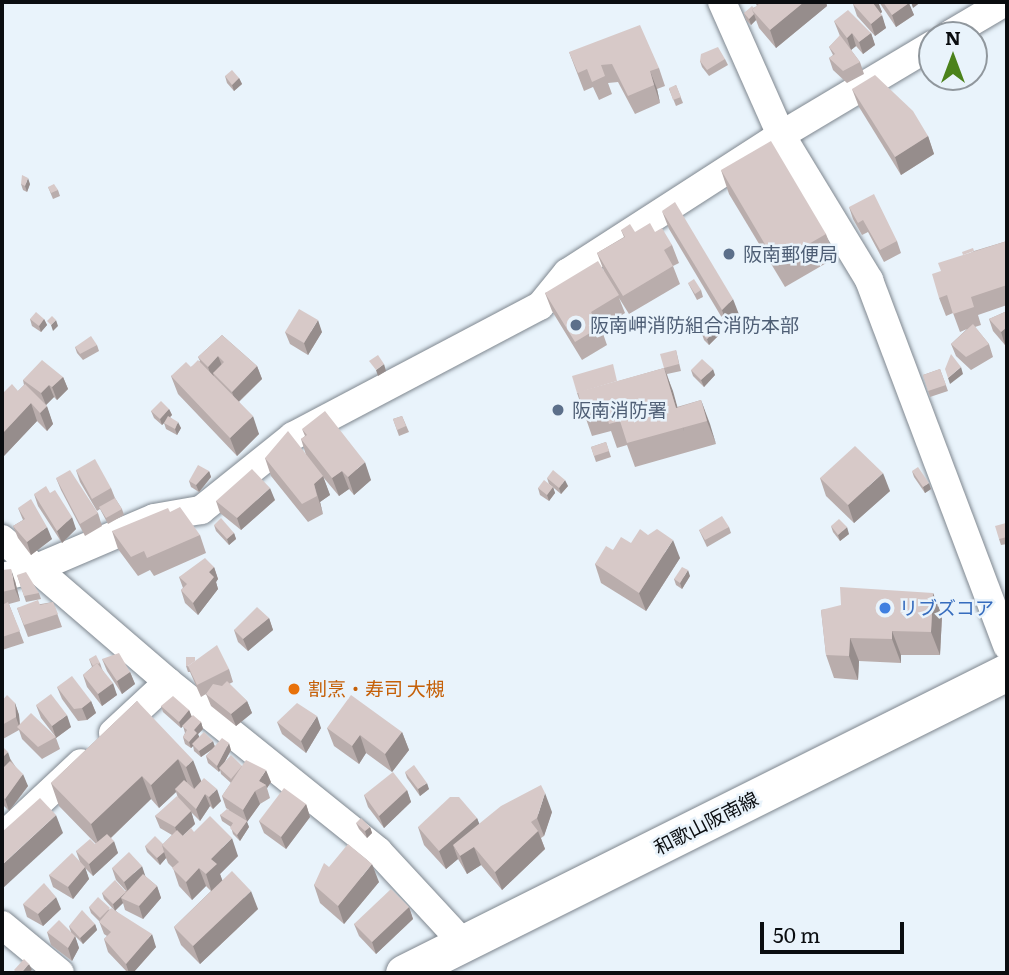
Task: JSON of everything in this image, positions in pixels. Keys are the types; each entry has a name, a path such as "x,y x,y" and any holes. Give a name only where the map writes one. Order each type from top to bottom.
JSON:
{"main road":[{"name":"和歌山阪南線","path":"404,973 1007,672"}],"street":[{"path":"722,2 780,135 869,280 1007,646"},
{"path":"973,21 1005,2"},
{"path":"2,577 37,568 154,518 201,510 293,436 540,306 567,273 780,135 918,53"},
{"path":"2,539 167,682 378,851 464,944"},
{"path":"2,837 167,682"},
{"path":"2,925 60,973"}],"building":[{"path":"759,2 804,2 770,30 752,10"},
{"path":"875,2 873,3 882,15 871,24 853,4"},
{"path":"883,2 908,2 909,3 892,15"},
{"path":"752,6 754,14 749,19 744,13"},
{"path":"848,10 871,33 859,42 852,33 847,38 834,21"},
{"path":"640,25 659,68 650,71 654,85 628,96 612,64 601,65 605,76 592,82 587,69 578,73 569,52"},
{"path":"840,35 860,62 843,71 829,58 835,54 829,47"},
{"path":"718,47 725,59 707,70 700,61 701,54"},
{"path":"232,70 239,78 232,85 225,76"},
{"path":"875,75 913,111 928,136 895,157 852,89"},
{"path":"676,85 681,97 673,100 669,88"},
{"path":"771,141 826,234 776,263 721,170"},
{"path":"22,175 28,178 25,186 21,184"},
{"path":"54,184 58,190 51,193 48,187"},
{"path":"874,194 897,241 880,250 863,220 858,223 849,207"},
{"path":"675,202 733,299 722,310 662,211"},
{"path":"650,223 655,232 662,228 672,245 664,250 673,266 623,296 597,253 625,237 621,230 630,224 635,232"},
{"path":"1007,241 1007,285 971,297 974,307 953,314 947,295 939,298 932,274 941,271 938,263"},
{"path":"973,248 974,251 963,255 962,252"},
{"path":"598,261 619,295 591,312 600,327 575,342 545,293"},
{"path":"694,279 701,290 695,294 688,283"},
{"path":"299,309 318,320 304,343 285,332"},
{"path":"1007,311 1007,327 1001,332 989,319"},
{"path":"36,312 44,319 39,326 30,319"},
{"path":"52,316 56,320 51,325 47,321"},
{"path":"711,324 716,330 707,339 702,334"},
{"path":"973,324 989,344 966,357 951,344"},
{"path":"222,335 257,366 232,392 213,373 224,362 218,356 208,367 198,357"},
{"path":"91,336 97,345 80,354 75,347"},
{"path":"676,350 679,364 664,368 660,354"},
{"path":"951,354 961,367 948,378 945,369"},
{"path":"378,355 384,364 376,370 369,361"},
{"path":"702,359 713,369 701,380 691,370"},
{"path":"42,360 63,377 41,393 23,380"},
{"path":"198,360 253,416 230,438 171,376 186,362 191,367"},
{"path":"613,364 617,381 577,393 572,376"},
{"path":"664,368 676,408 701,400 707,421 627,443 620,421 609,424 604,407 583,413 578,392"},
{"path":"940,369 946,385 928,391 923,375"},
{"path":"12,384 18,391 25,384 47,406 40,413 31,403 2,434 2,394"},
{"path":"161,401 169,409 160,419 151,411"},
{"path":"325,411 365,462 348,477 342,471 332,478 301,439 307,435 302,429"},
{"path":"168,416 178,422 175,429 164,423"},
{"path":"402,416 406,426 397,430 393,419"},
{"path":"288,431 323,476 314,484 317,496 302,504 265,458"},
{"path":"606,442 609,451 594,456 591,447"},
{"path":"855,446 883,473 848,505 820,478"},
{"path":"95,459 111,488 92,499 76,470"},
{"path":"198,465 209,471 196,485 189,481"},
{"path":"918,467 929,483 923,487 912,471"},
{"path":"252,469 270,488 237,518 216,501"},
{"path":"70,470 98,513 80,524 56,478"},
{"path":"553,470 565,480 559,488 547,478"},
{"path":"544,480 553,487 547,495 538,488"},
{"path":"46,486 50,493 55,490 72,517 57,531 34,494"},
{"path":"115,498 122,509 106,518 99,507"},
{"path":"31,499 47,527 27,542 13,526 25,519 18,508"},
{"path":"180,507 200,535 147,558 144,551 131,557 112,531 168,508 170,512"},
{"path":"722,516 729,527 705,540 699,530"},
{"path":"221,518 234,533 227,539 214,525"},
{"path":"839,519 847,527 838,535 831,526"},
{"path":"1006,523 1007,537 999,539 995,526"},
{"path":"640,529 648,535 657,529 673,540 639,593 595,564 606,546 613,550 621,537 631,543"},
{"path":"205,558 214,567 209,572 214,577 193,603 181,590 187,584 179,577"},
{"path":"682,567 688,570 680,583 674,579"},
{"path":"11,569 15,589 2,592 2,570"},
{"path":"26,572 39,593 24,596 17,575"},
{"path":"840,587 933,593 931,632 892,631 892,639 850,638 849,656 826,655 821,610 841,605"},
{"path":"38,600 40,605 53,602 58,614 24,625 17,608"},
{"path":"8,602 20,631 2,637 2,605"},
{"path":"257,607 269,618 243,639 234,630"},
{"path":"217,645 229,669 197,685 188,666"},
{"path":"119,653 130,672 117,681 102,659"},
{"path":"96,655 100,663 93,666 89,659"},
{"path":"186,657 195,657 195,661 186,666"},
{"path":"97,663 113,683 98,694 83,675"},
{"path":"72,676 91,701 82,708 74,709 57,687"},
{"path":"227,681 247,701 231,714 206,694 213,684 222,686"},
{"path":"51,694 67,715 52,726 36,705"},
{"path":"7,695 15,703 16,717 2,725 2,701"},
{"path":"351,695 402,732 385,754 360,735 352,746 327,728"},
{"path":"173,696 189,710 179,722 161,706"},
{"path":"137,701 193,760 186,767 178,759 151,785 142,776 91,824 51,783"},
{"path":"297,703 317,716 301,741 277,722"},
{"path":"31,713 56,737 38,747 17,727"},
{"path":"193,715 201,722 194,730 197,733 189,742 183,737 187,730 182,726"},
{"path":"204,732 213,741 199,751 192,744"},
{"path":"222,738 229,743 217,766 206,756"},
{"path":"2,746 8,752 2,758"},
{"path":"231,755 242,766 231,779 219,768"},
{"path":"246,760 266,770 259,781 266,785 255,791 243,810 222,796"},
{"path":"10,761 23,774 5,799 2,796 2,769"},
{"path":"414,765 427,783 418,789 405,772"},
{"path":"393,772 407,790 379,816 364,795"},
{"path":"204,778 217,789 209,797 205,794 196,809 175,789 184,780 194,789"},
{"path":"541,785 545,793 537,818 531,822 538,831 495,872 474,847 460,856 453,845 501,806"},
{"path":"284,788 306,804 281,837 259,821"},
{"path":"177,796 191,811 175,827 155,816"},
{"path":"450,797 459,797 477,818 439,851 418,827"},
{"path":"40,798 56,815 2,865 2,832"},
{"path":"227,809 247,821 237,835 230,828 233,823 220,815"},
{"path":"210,816 232,838 211,859 217,864 206,874 199,868 186,882 172,868 179,862 162,845 177,830 183,836 191,828 194,832"},
{"path":"361,818 370,827 365,831 356,823"},
{"path":"107,834 114,841 89,864 76,851 90,839 95,844"},
{"path":"155,836 163,844 164,852 157,858 145,846"},
{"path":"348,844 372,864 338,906 314,885 324,863 329,867"},
{"path":"129,852 142,866 124,882 112,868"},
{"path":"72,853 85,867 68,887 49,875"},
{"path":"232,871 251,891 193,946 174,927"},
{"path":"143,874 157,886 139,906 121,898"},
{"path":"115,880 126,892 113,904 102,893"},
{"path":"44,883 56,897 38,914 23,904"},
{"path":"391,889 409,907 372,942 354,924"},
{"path":"98,897 110,908 100,918 89,907"},
{"path":"111,908 152,934 126,964 104,939 111,932 99,922"},
{"path":"82,910 95,924 80,938 69,926"},
{"path":"59,920 75,936 68,948 47,932"},
{"path":"24,959 29,964 21,973 17,973 14,970"}],"place":[{"name":"阪南郵便局","path":"729,254"},
{"name":"阪南岬消防組合消防本部","path":"576,325"},
{"name":"阪南消防署","path":"558,410"},
{"name":"リブズコア","path":"885,608"},
{"name":"割烹・寿司 大槻","path":"294,689"}]}
